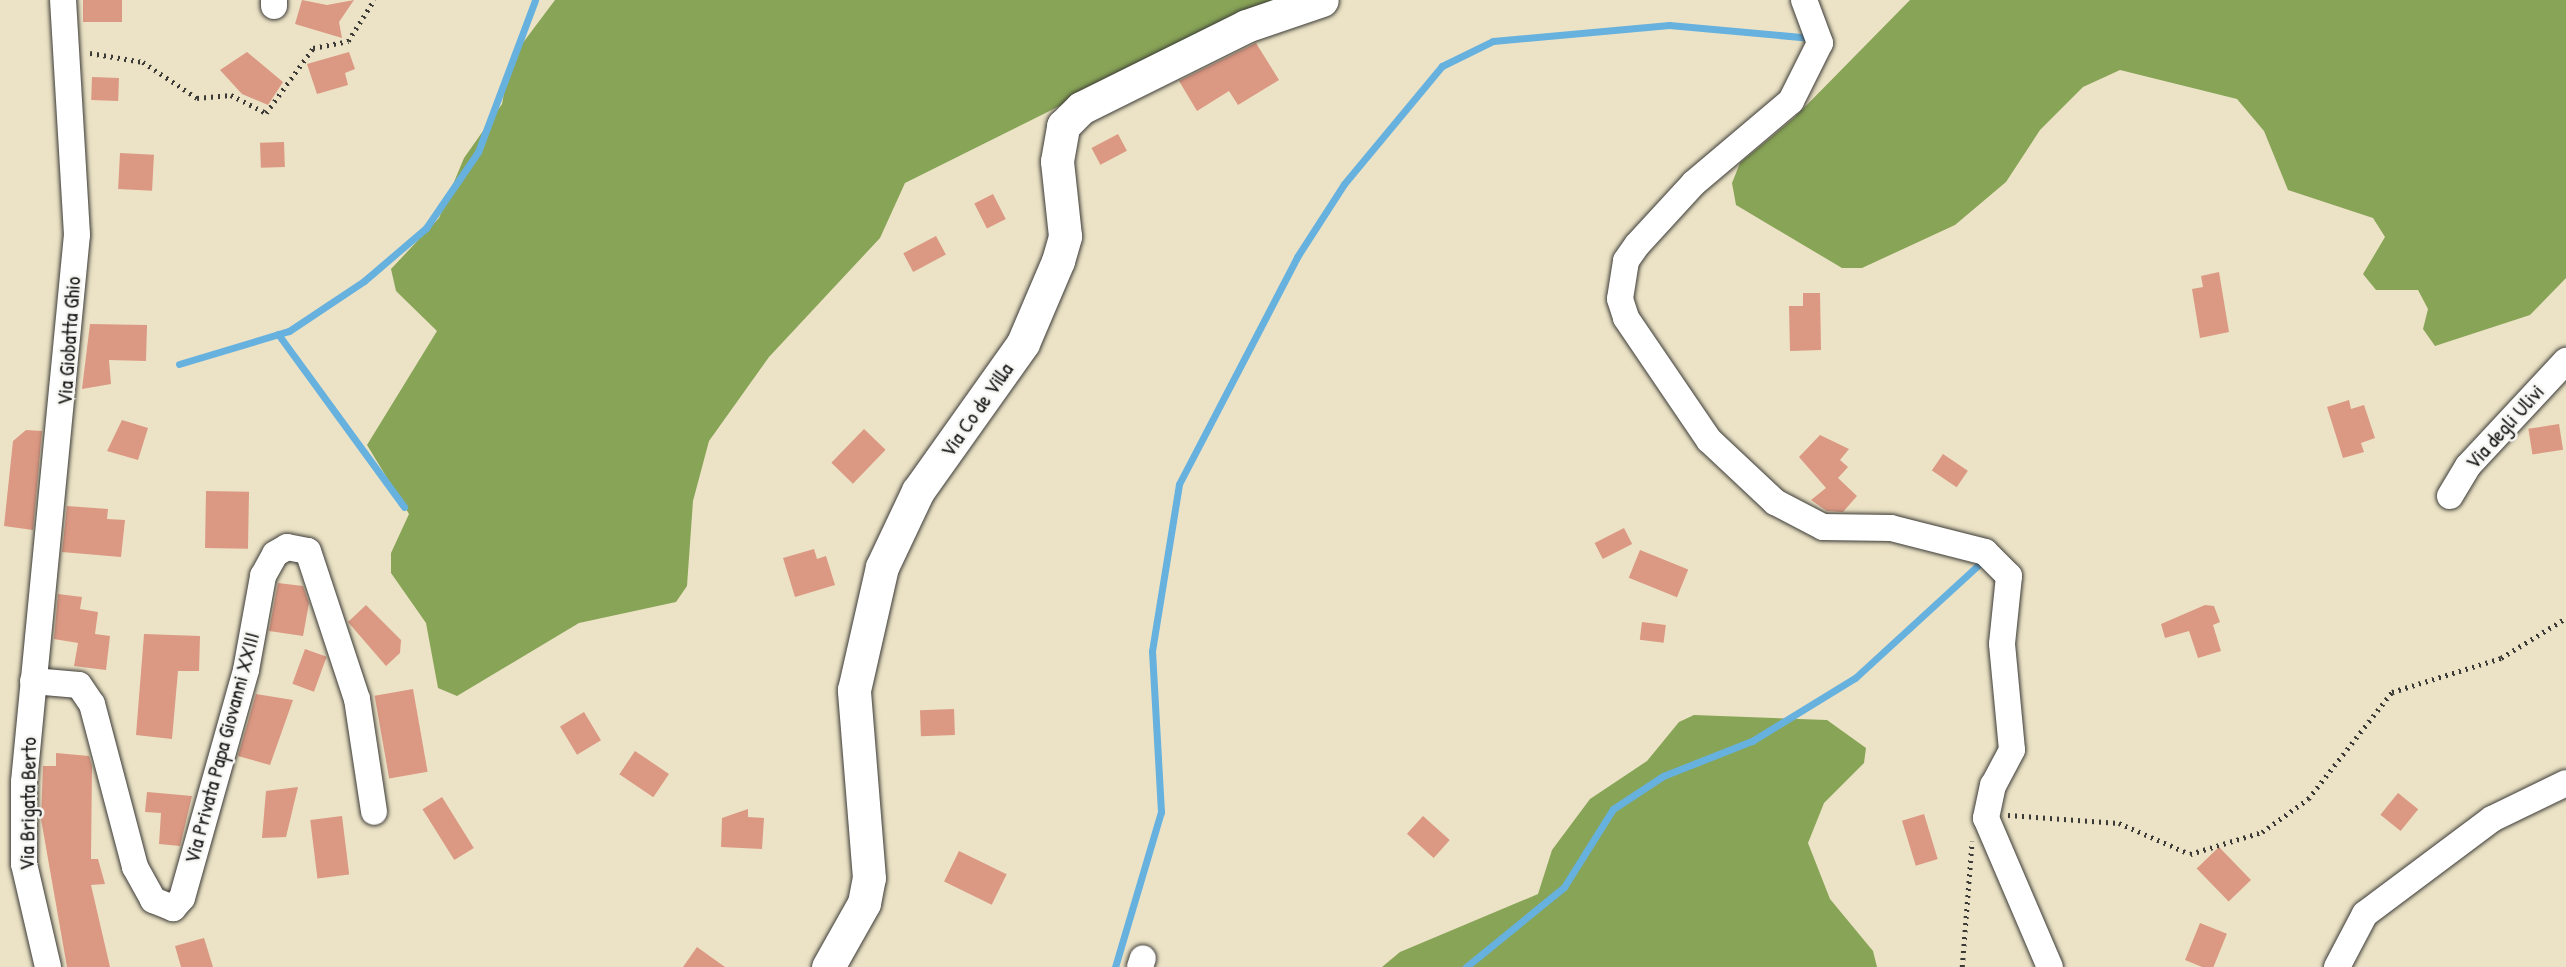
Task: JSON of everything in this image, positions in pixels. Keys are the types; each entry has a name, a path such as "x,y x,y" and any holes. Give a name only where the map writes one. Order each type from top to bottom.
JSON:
{"street":[{"name":"Via Giobatta Ghio","path":"33,681 77,235 68,48 63,0"},
{"name":"Via Co de Villa","path":"828,967 864,903 869,878 854,690 882,567 918,491 1023,343 1058,261 1065,236 1057,161 1063,126 1081,108 1246,26 1322,0"},
{"path":"1804,0 1820,44 1791,101 1694,183 1637,245 1626,261 1620,299 1709,440 1775,502 1823,527 1891,528 1985,552 2009,576 2002,644 2011,750 1993,785 1997,816 2050,967"},
{"name":"Via degli Ulivi","path":"2450,496 2468,466 2566,362"},
{"name":"Via Privata Papa Giovanni XXIII","path":"33,681 79,685 92,704 135,867 153,900 173,908 181,898 242,683 263,576 275,554 287,547 308,551 357,699 374,812"},
{"name":"Via Brigata Berto","path":"33,681 24,864 48,967"},
{"path":"2337,967 2365,914 2491,819 2566,783"}],"path":[{"path":"68,48 142,62 197,98 231,95 266,113 313,48 348,41 374,0"},
{"path":"1962,967 1969,935 1967,848 1997,816 2119,823 2190,853 2262,832 2308,799 2392,692 2490,663 2566,618"}],"green space":[{"path":"555,0 1272,0 905,183 880,238 769,357 709,441 693,501 687,586 676,602 579,623 457,696 438,688 426,623 391,573 391,553 409,514 367,445 437,331 396,291 391,269 439,218 464,158 502,104 510,60"},
{"path":"1910,0 2566,0 2566,278 2530,315 2435,346 2423,329 2428,309 2418,290 2376,290 2363,274 2385,237 2373,218 2288,190 2264,131 2237,99 2120,70 2083,87 2040,130 2006,182 1955,225 1862,268 1842,268 1736,205 1732,183 1740,163 1794,118"},
{"path":"1694,715 1827,720 1866,748 1864,763 1824,803 1808,843 1830,899 1873,951 1877,967 1382,967 1400,952 1538,894 1552,850 1590,799 1647,761 1679,722"}],"building":[{"path":"83,0 122,0 122,22 83,22"},
{"path":"302,0 327,5 354,0 339,22 342,38 295,24"},
{"path":"1256,43 1279,80 1238,105 1229,91 1197,111 1179,81"},
{"path":"247,52 283,82 268,105 242,94 220,70"},
{"path":"349,52 355,69 345,73 348,85 317,94 307,64"},
{"path":"92,77 119,78 118,101 91,100"},
{"path":"1118,134 1127,151 1100,165 1092,148"},
{"path":"284,142 285,167 261,168 260,143"},
{"path":"120,153 154,155 152,191 118,189"},
{"path":"993,194 1006,219 987,228 974,204"},
{"path":"936,236 946,255 913,272 903,253"},
{"path":"2219,272 2229,332 2200,338 2192,289 2203,287 2201,276"},
{"path":"1803,293 1820,293 1821,350 1790,351 1789,306 1803,306"},
{"path":"90,324 147,325 146,361 109,360 111,384 82,389"},
{"path":"2349,400 2351,409 2364,405 2375,438 2361,443 2364,452 2343,458 2327,407"},
{"path":"122,420 148,428 138,460 107,451"},
{"path":"2559,424 2563,450 2532,455 2528,429"},
{"path":"864,429 886,450 853,484 831,463"},
{"path":"26,430 42,431 33,530 4,526 13,441"},
{"path":"1820,435 1849,449 1840,460 1848,467 1838,478 1857,496 1843,512 1827,511 1811,500 1826,488 1799,457"},
{"path":"1943,454 1968,471 1957,487 1932,471"},
{"path":"206,491 249,492 248,549 205,548"},
{"path":"67,506 108,509 107,519 125,520 121,557 62,552"},
{"path":"1624,528 1632,544 1603,559 1595,543"},
{"path":"814,549 817,559 826,556 835,585 795,597 783,558"},
{"path":"1640,550 1688,569 1677,597 1629,578"},
{"path":"278,583 303,586 309,603 303,636 269,631"},
{"path":"58,594 82,597 80,609 98,612 95,634 110,636 106,670 74,666 78,643 54,639"},
{"path":"366,605 401,640 400,653 386,666 348,622"},
{"path":"2205,605 2214,606 2220,622 2213,625 2221,651 2198,658 2189,631 2165,638 2161,624"},
{"path":"1642,622 1666,625 1664,643 1640,640"},
{"path":"144,634 200,636 199,671 178,671 172,739 136,735"},
{"path":"305,649 327,657 314,692 292,684"},
{"path":"413,689 428,772 389,778 375,696"},
{"path":"256,694 293,700 270,765 238,756"},
{"path":"954,709 955,735 921,736 920,710"},
{"path":"584,712 601,740 577,755 560,726"},
{"path":"635,751 669,774 653,797 619,774"},
{"path":"56,753 89,756 92,766 91,859 98,859 105,884 91,885 110,967 67,967 41,819 43,766 56,766"},
{"path":"298,787 286,837 262,838 266,791"},
{"path":"147,792 192,796 180,846 159,844 161,813 145,812"},
{"path":"2398,793 2418,809 2401,831 2380,815"},
{"path":"442,797 474,848 454,860 422,809"},
{"path":"748,809 748,817 764,818 762,849 721,847 722,818"},
{"path":"1924,814 1938,859 1916,866 1902,821"},
{"path":"342,816 349,875 317,878 310,820"},
{"path":"1423,816 1450,840 1434,858 1407,834"},
{"path":"2219,847 2251,880 2229,902 2197,869"},
{"path":"959,851 1007,874 992,905 944,882"},
{"path":"2200,923 2227,934 2214,967 2202,967 2185,960"},
{"path":"204,938 213,967 181,967 175,946"},
{"path":"697,947 725,967 683,967"}],"waterway":[{"path":"179,364 289,331 364,281 426,228 478,152 535,0"},
{"path":"1115,967 1161,812 1152,651 1179,484 1297,257 1344,184 1442,66 1493,41 1669,25 1811,38"},
{"path":"278,334 404,507"},
{"path":"1466,967 1564,887 1613,809 1663,776 1752,741 1855,678 1984,560"}]}
